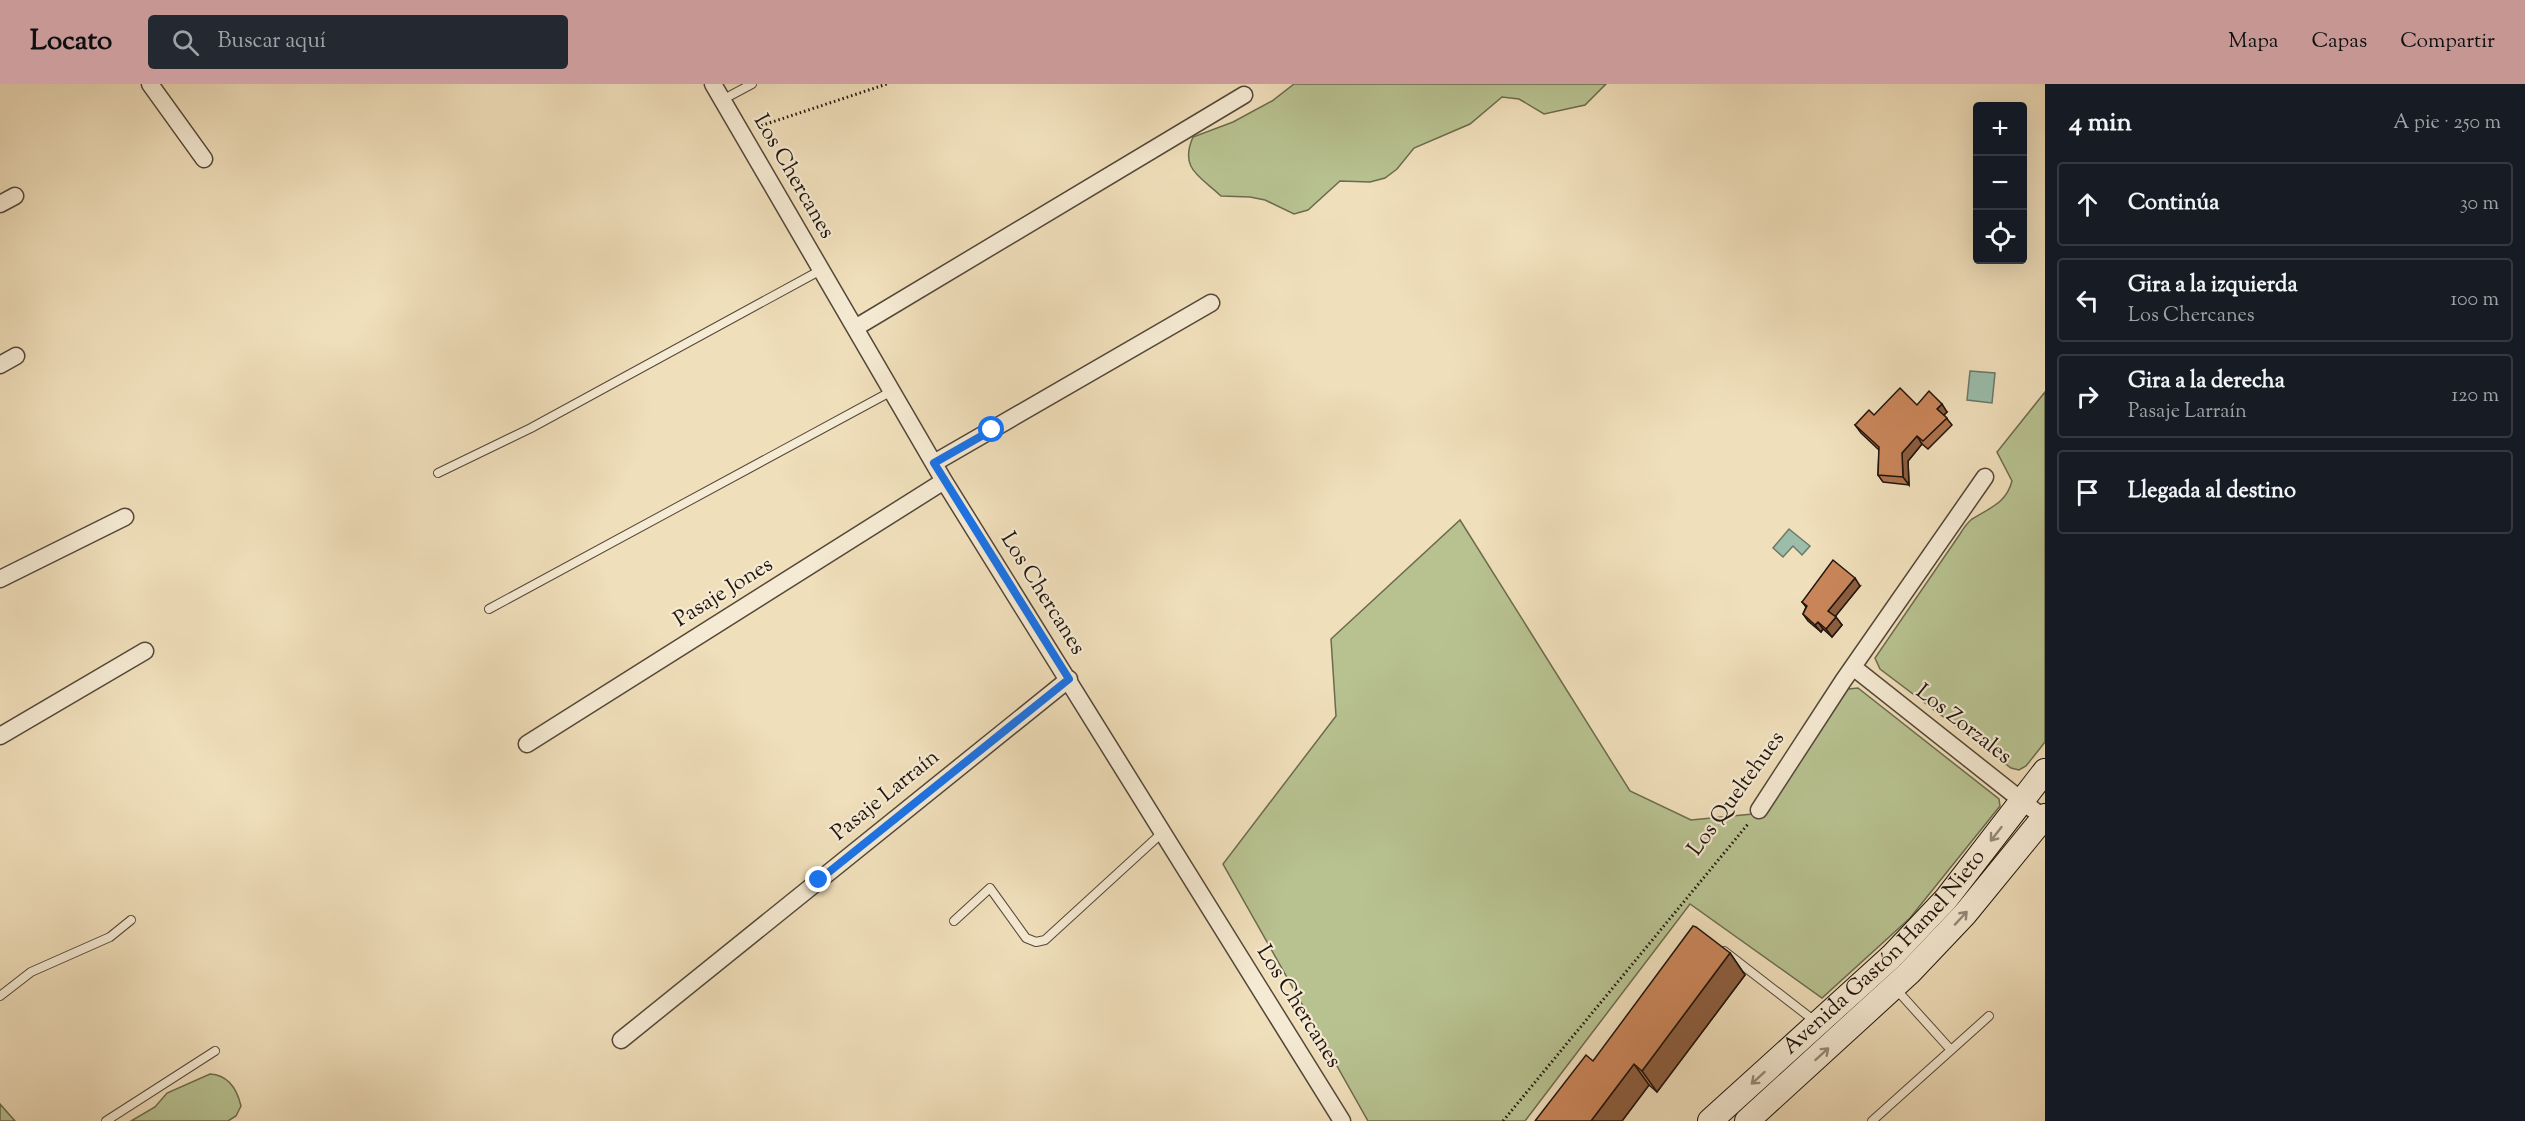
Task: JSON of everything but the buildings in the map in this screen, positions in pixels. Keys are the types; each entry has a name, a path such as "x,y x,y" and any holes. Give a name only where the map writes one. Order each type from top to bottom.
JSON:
{"main road":[{"name":"Avenida Gastón Hamel Nieto","path":"1710,1121 1892,957 1946,899 2045,771"},
{"name":"Avenida Gastón Hamel Nieto","path":"1747,1121 1894,987 1965,914 2044,817"}],"street":[{"path":"150,84 204,159"},
{"name":"Los Chercanes","path":"713,84 944,481 1342,1121"},
{"path":"855,328 1244,94"},
{"path":"934,463 1211,303"},
{"path":"0,364 16,356"},
{"name":"Los Queltehues","path":"1759,810 1852,667 1985,477"},
{"name":"Pasaje Jones","path":"527,744 944,481"},
{"path":"0,579 125,518"},
{"path":"0,736 146,651"},
{"name":"Los Zorzales","path":"1852,667 2044,817"},
{"name":"Pasaje Larraín","path":"621,1040 1069,679"}],"lane":[{"path":"722,100 752,84"},
{"path":"438,472 531,429 821,270"},
{"path":"489,609 892,391"},
{"path":"954,921 990,888 1026,938 1036,942 1045,940 1163,832"},
{"path":"0,996 31,972 110,937 131,920"},
{"path":"1714,944 1819,1024"},
{"path":"1894,987 1951,1050"},
{"path":"1872,1121 1989,1016"},
{"path":"106,1121 214,1051"}],"path":[{"path":"741,132 887,84"},
{"name":"Los Queltehues","path":"1503,1121 1759,810"}],"shaded area":[{"path":"1294,84 1606,84 1585,105 1544,114 1519,99 1502,97 1470,124 1414,148 1397,169 1385,178 1370,182 1340,181 1308,210 1294,214 1265,200 1221,196 1199,177 1190,164 1189,148 1193,137 1233,122 1272,101"},
{"path":"1970,371 1995,373 1992,403 1967,400"},
{"path":"2045,392 2045,742 2026,766 2019,770 2011,768 1880,669 1875,658 1967,524 2006,495 2012,481 1997,452"},
{"path":"1460,520 1630,791 1691,820 1763,813 1848,689 1858,688 1999,799 2000,806 1910,918 1822,998 1690,904 1525,1121 1368,1121 1223,864 1336,716 1331,639"},
{"path":"1789,529 1810,546 1802,555 1793,546 1783,557 1773,548"},
{"path":"210,1074 227,1080 237,1094 241,1106 236,1116 228,1121 131,1121 155,1107 167,1093"},
{"path":"0,1104 15,1121 0,1121"}],"route":[{"path":"819,880 1069,679 934,463 992,430"}]}
